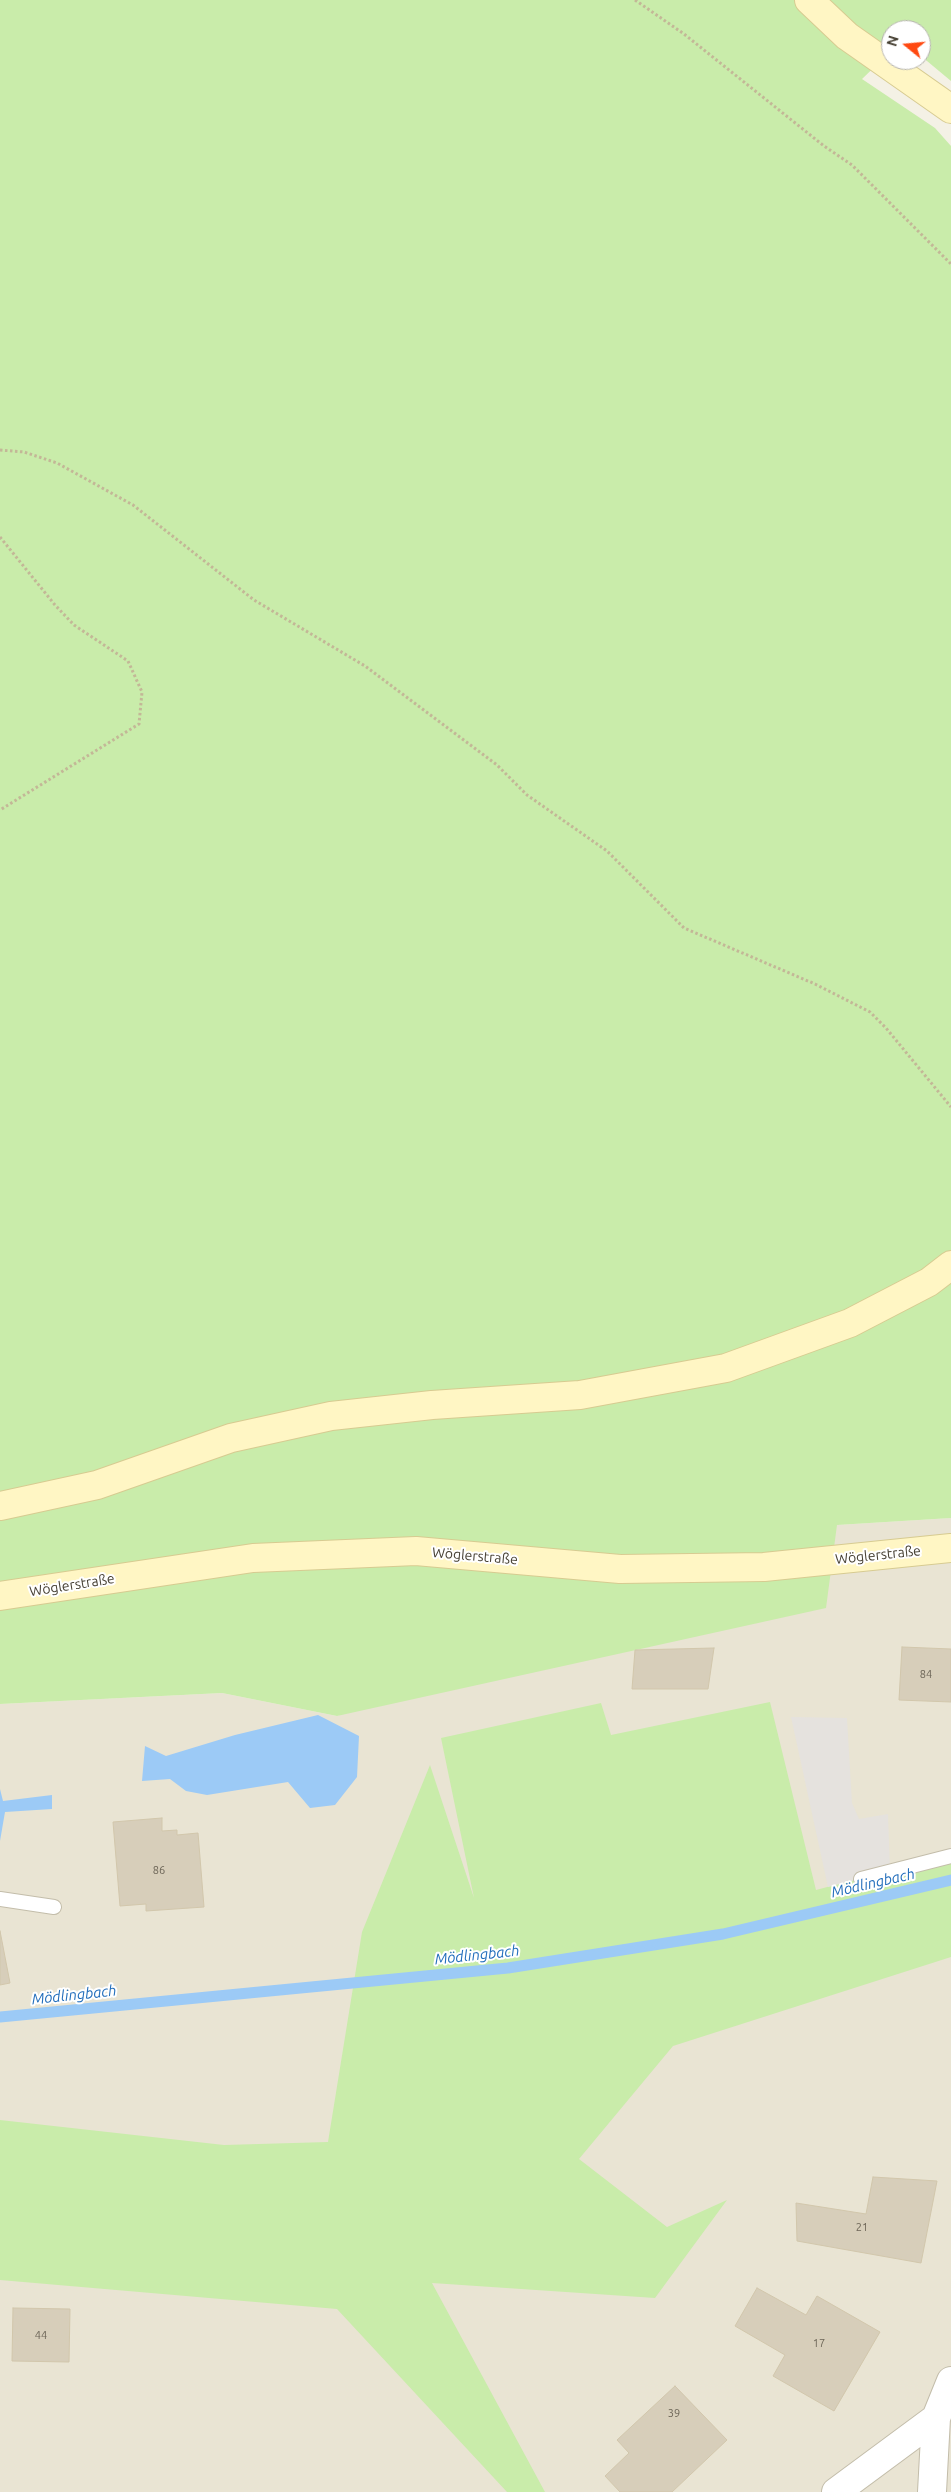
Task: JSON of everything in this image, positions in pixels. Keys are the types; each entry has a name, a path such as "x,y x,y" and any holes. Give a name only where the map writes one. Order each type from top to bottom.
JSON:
{"main road":[{"path":"809,0 847,36 951,109"},
{"path":"0,1506 97,1485 231,1438 331,1416 432,1405 580,1395 726,1368 850,1323 929,1282 951,1265"},
{"name":"Wöglerstraße","path":"0,1596 253,1558 416,1551 620,1570 764,1567 951,1548"}],"street":[{"path":"932,2492 936,2418 951,2381"},
{"path":"836,2492 936,2418"}],"lane":[{"path":"861,1879 951,1856"},
{"path":"0,1899 54,1907"}],"path":[{"path":"635,0 684,34 817,140 852,165 951,264"},
{"path":"0,450 24,452 57,463 133,505 254,600 365,666 497,765 527,795 606,851 684,928 815,984 870,1012 886,1028 951,1107"},
{"path":"0,537 55,605 74,625 128,661 142,692 139,724 0,810"}],"shaded area":[{"path":"951,1518 951,2492 0,2492 0,1704 222,1693 337,1716 837,1525"},
{"path":"791,1717 847,1718 852,1803 859,1819 888,1814 890,1871 828,1887"}],"green space":[{"path":"0,0 951,0 951,81 931,64 931,20 881,20 881,61 862,79 935,128 951,146 951,1518 837,1525 826,1608 337,1716 222,1693 0,1704"},
{"path":"770,1702 816,1890 951,1854 951,1957 673,2046 579,2159 667,2227 727,2200 655,2298 432,2283 545,2492 507,2492 337,2309 0,2280 0,2120 224,2145 328,2142 362,1932 430,1765 474,1898 441,1738 601,1703 611,1735"}],"water":[{"path":"318,1715 359,1736 357,1777 335,1805 310,1808 288,1782 207,1795 186,1791 170,1779 142,1781 145,1746 166,1756 235,1735"},
{"path":"0,1789 3,1801 52,1795 52,1809 5,1812 0,1841"}],"building":[{"path":"902,1647 951,1649 951,1702 899,1700"},
{"path":"714,1648 708,1689 632,1689 635,1650"},
{"path":"162,1818 162,1831 177,1830 177,1835 198,1833 204,1907 146,1911 146,1904 120,1906 113,1822"},
{"path":"0,1931 10,1983 0,1985"},
{"path":"873,2177 937,2181 921,2263 797,2241 796,2203 866,2214"},
{"path":"757,2288 806,2315 817,2296 880,2332 834,2411 773,2376 785,2355 735,2326"},
{"path":"13,2308 70,2309 69,2362 12,2361"},
{"path":"675,2386 727,2440 672,2492 620,2492 605,2476 629,2453 617,2440"}],"waterway":[{"name":"Mödlingbach","path":"0,2017 508,1968 723,1934 951,1880"}]}
